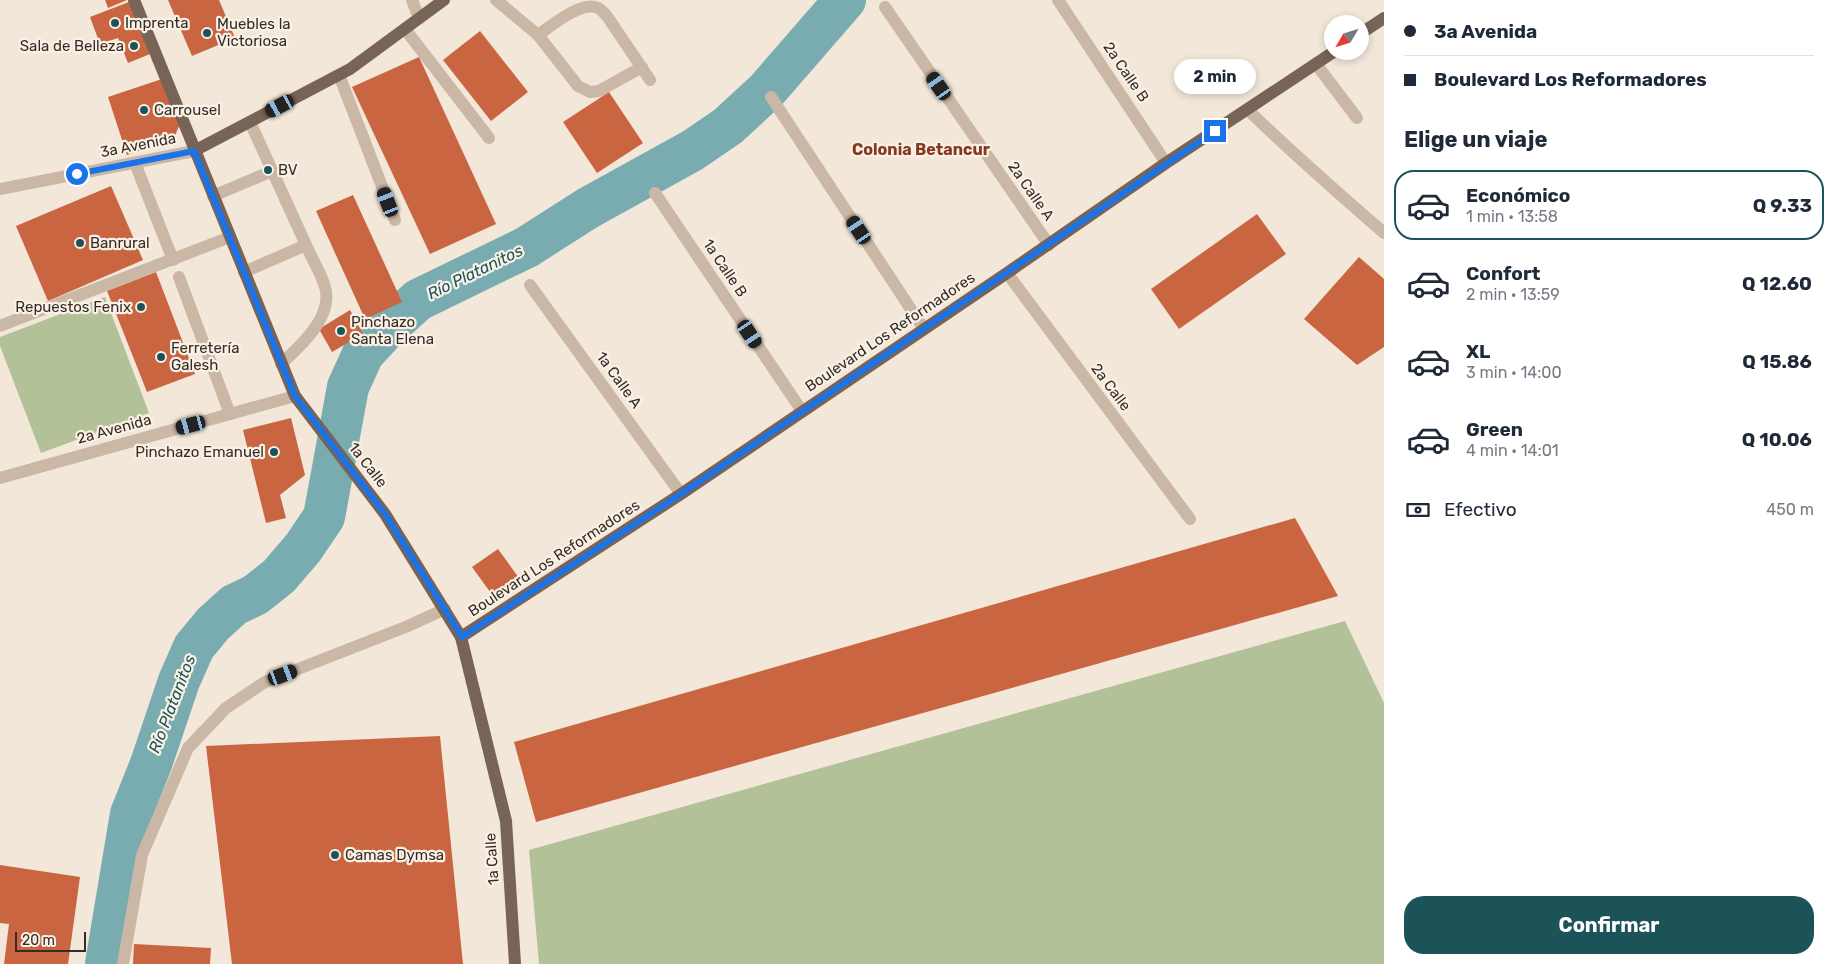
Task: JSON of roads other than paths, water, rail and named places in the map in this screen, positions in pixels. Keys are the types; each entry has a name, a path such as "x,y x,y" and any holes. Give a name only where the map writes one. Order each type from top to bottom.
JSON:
{"main road":[{"name":"1a Calle","path":"134,0 295,396 385,514 462,637 506,821 515,964"},
{"path":"194,151 350,69 444,0"},
{"path":"1369,28 1384,18"},
{"name":"Boulevard Los Reformadores","path":"462,637 681,494 1049,245 1166,163 1324,59"}],"street":[{"path":"412,0 419,18"},
{"path":"496,0 538,35 578,86 590,92 599,91 642,67"},
{"name":"2a Calle B","path":"1058,0 1166,163"},
{"path":"538,35 569,14 585,7 598,8 607,16 650,80"},
{"name":"2a Calle A","path":"884,7 1049,245"},
{"path":"405,29 489,138"},
{"path":"1316,64 1357,118"},
{"path":"339,75 395,220"},
{"path":"771,97 924,329"},
{"path":"1248,110 1286,148 1350,206 1384,233"},
{"path":"250,122 326,289 322,318 312,334 281,364"},
{"name":"3a Avenida","path":"0,189 194,151"},
{"path":"135,163 173,260"},
{"path":"213,196 272,171"},
{"name":"1a Calle B","path":"655,194 802,411"},
{"path":"0,326 230,237"},
{"path":"244,272 306,245"},
{"name":"2a Calle","path":"1007,273 1190,520"},
{"path":"179,277 230,414"},
{"name":"1a Calle A","path":"530,285 681,494"},
{"name":"2a Avenida","path":"0,478 295,396"},
{"path":"123,964 142,855 188,748 226,708 265,682 408,626 445,609"}],"waterway":[{"name":"Río Platanitos","path":"106,964 131,814 151,764 179,681 194,647 213,624 234,605 255,595 279,576 303,548 324,517 348,387 363,354 386,329 418,300 527,247 588,208 693,150 728,126 766,91 845,0"}],"place":[{"name":"Imprenta","path":"115,23"},
{"name":"Muebles la Victoriosa","path":"207,33"},
{"name":"Sala de Belleza","path":"134,46"},
{"name":"Carrousel","path":"144,110"},
{"name":"BV","path":"268,170"},
{"name":"Banrural","path":"80,243"},
{"name":"Repuestos Fenix","path":"141,307"},
{"name":"Pinchazo Santa Elena","path":"341,331"},
{"name":"Ferretería Galesh","path":"161,357"},
{"name":"Pinchazo Emanuel","path":"274,452"},
{"name":"Camas Dymsa","path":"335,855"}],"district":[{"name":"Colonia Betancur","path":"921,149"}]}
